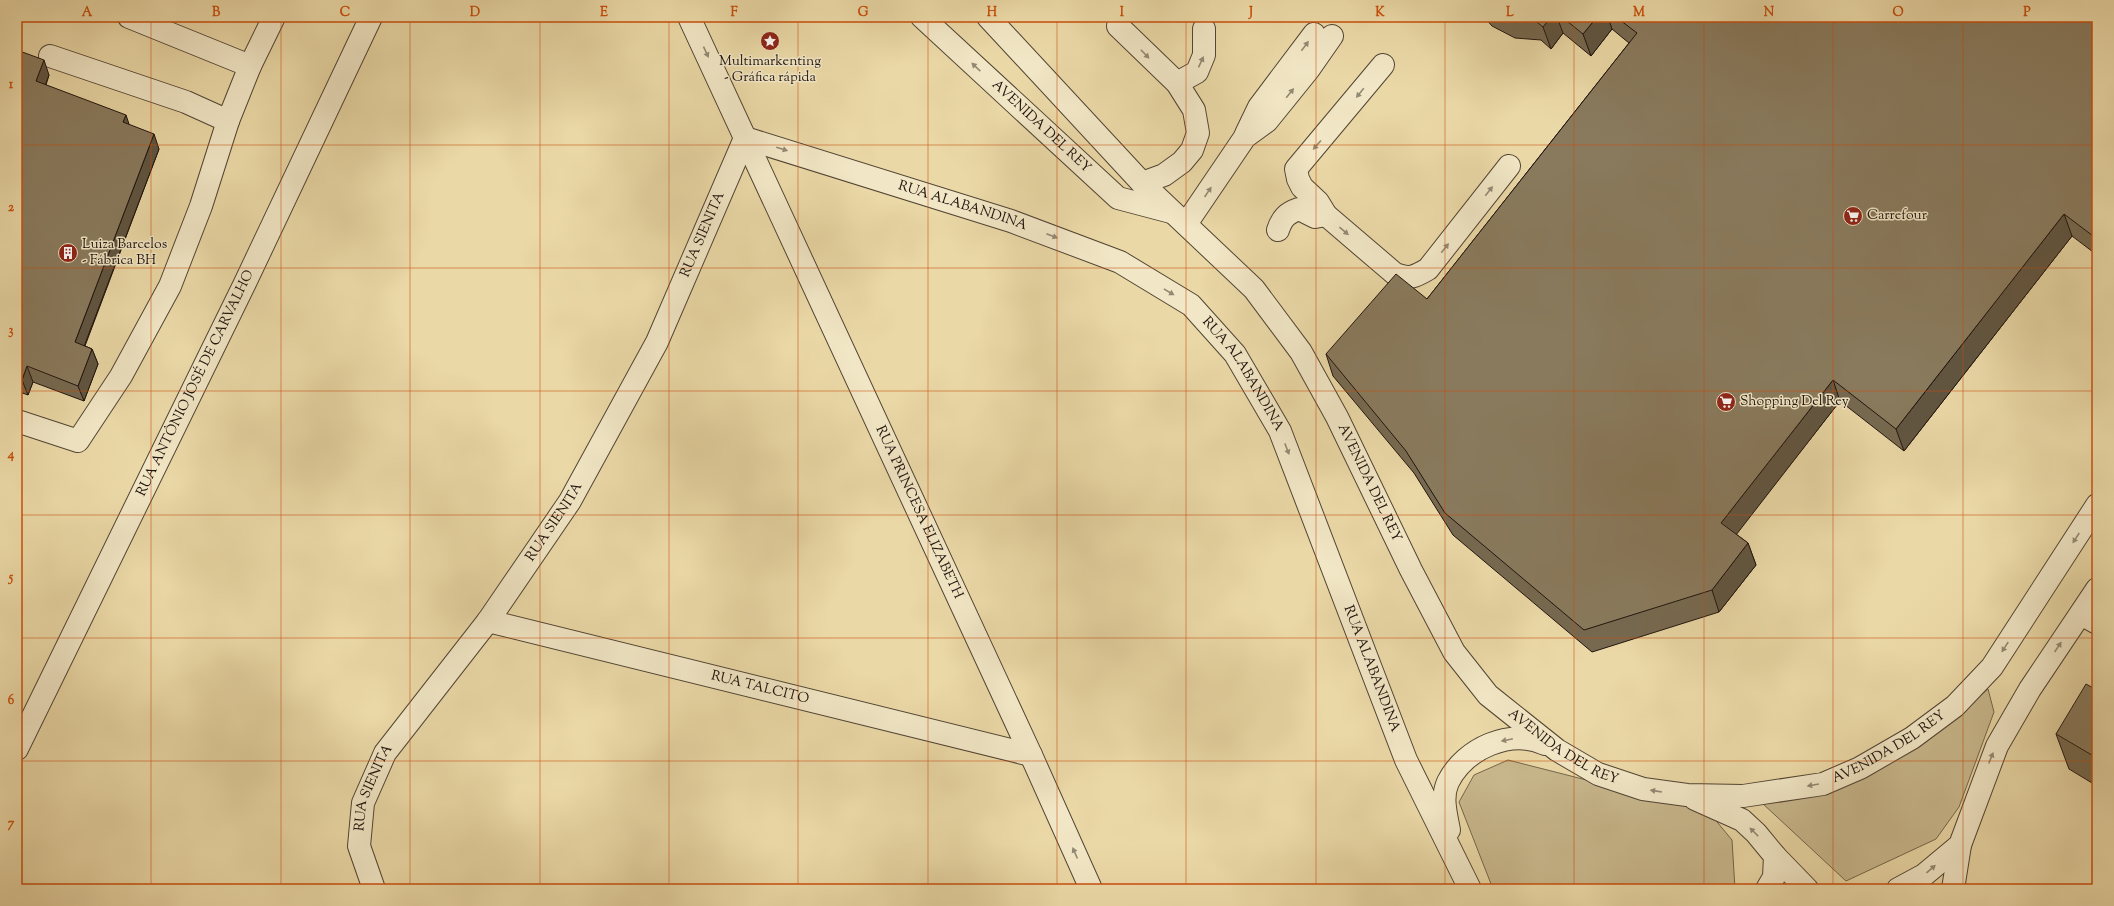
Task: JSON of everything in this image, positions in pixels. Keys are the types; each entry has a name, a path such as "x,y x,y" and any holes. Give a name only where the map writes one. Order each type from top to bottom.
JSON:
{"street":[{"path":"129,17 250,66"},
{"path":"17,421 78,441 121,376 170,286 201,206 228,121 250,66 274,17"},
{"name":"RUA ANTÔNIO JOSÉ DE CARVALHO","path":"17,749 245,283 371,17"},
{"name":"RUA PRINCESA ELIZABETH","path":"689,17 1032,756 1091,889"},
{"name":"AVENIDA DEL REY","path":"922,17 1118,198 1180,218"},
{"name":"AVENIDA DEL REY","path":"988,17 1142,183 1254,289 1301,352 1337,417 1411,570 1454,652 1488,695 1557,750 1598,774 1642,789 1687,795 1743,796 1823,784 1860,768 1912,738 1955,706 1992,667 2097,505"},
{"path":"1118,26 1177,83 1194,110 1198,134 1192,150 1182,162 1164,175 1142,183"},
{"path":"1177,83 1197,72 1204,55 1204,29"},
{"path":"1180,218 1245,137 1267,121 1323,35"},
{"path":"50,56 186,102 228,121"},
{"path":"1383,65 1296,168 1298,179 1302,187 1318,202 1326,215 1395,274 1404,278 1413,278 1428,269 1509,166"},
{"name":"RUA SIENITA","path":"374,889 359,846 363,803 385,753 488,621 570,501 657,342 744,138"},
{"name":"RUA ALABANDINA","path":"744,138 1011,221 1120,262 1191,305 1235,354 1280,431 1406,760 1453,851 1470,889"},
{"path":"1278,230 1281,222 1289,212 1299,209 1315,217 1326,215"},
{"path":"1953,889 1960,845 1997,746 2030,689 2089,618 2097,589"},
{"name":"RUA TALCITO","path":"488,621 1032,756"},
{"path":"1453,851 1444,801 1448,782 1470,755 1508,738 1532,738 1557,750"},
{"path":"1687,795 1742,820 1756,833 1775,856 1807,889"},
{"path":"1898,889 1924,875 1960,845"},
{"path":"1768,889 1774,877 1775,856"}],"shaded area":[{"path":"1988,689 1994,712 1959,807 1936,839 1846,881 1762,803 1842,783 1940,731"},
{"path":"1508,760 1708,811 1732,840 1735,889 1493,889 1459,802 1474,775"}],"building":[{"path":"1515,17 1551,17 1543,27 1533,19"},
{"path":"1562,17 1597,17 1583,34"},
{"path":"1616,17 2097,17 2097,239 2064,214 1896,429 1833,380 1721,523 1748,543 1712,590 1584,630 1445,513 1406,451 1326,354 1396,274 1427,299 1637,33"},
{"name":"Luiza Barcelos - Fábrica BH","path":"17,50 44,60 36,81 126,115 123,122 154,134 75,342 92,349 78,386 27,366 22,380 17,378"},
{"path":"2086,684 2097,690 2097,758 2056,734"}],"place":[{"name":"Multimarkenting - Gráfica rápida","path":"770,41"},
{"name":"Carrefour","path":"1853,216"},
{"name":"Luiza Barcelos - Fábrica BH","path":"68,253"},
{"name":"Shopping Del Rey","path":"1726,402"}]}
